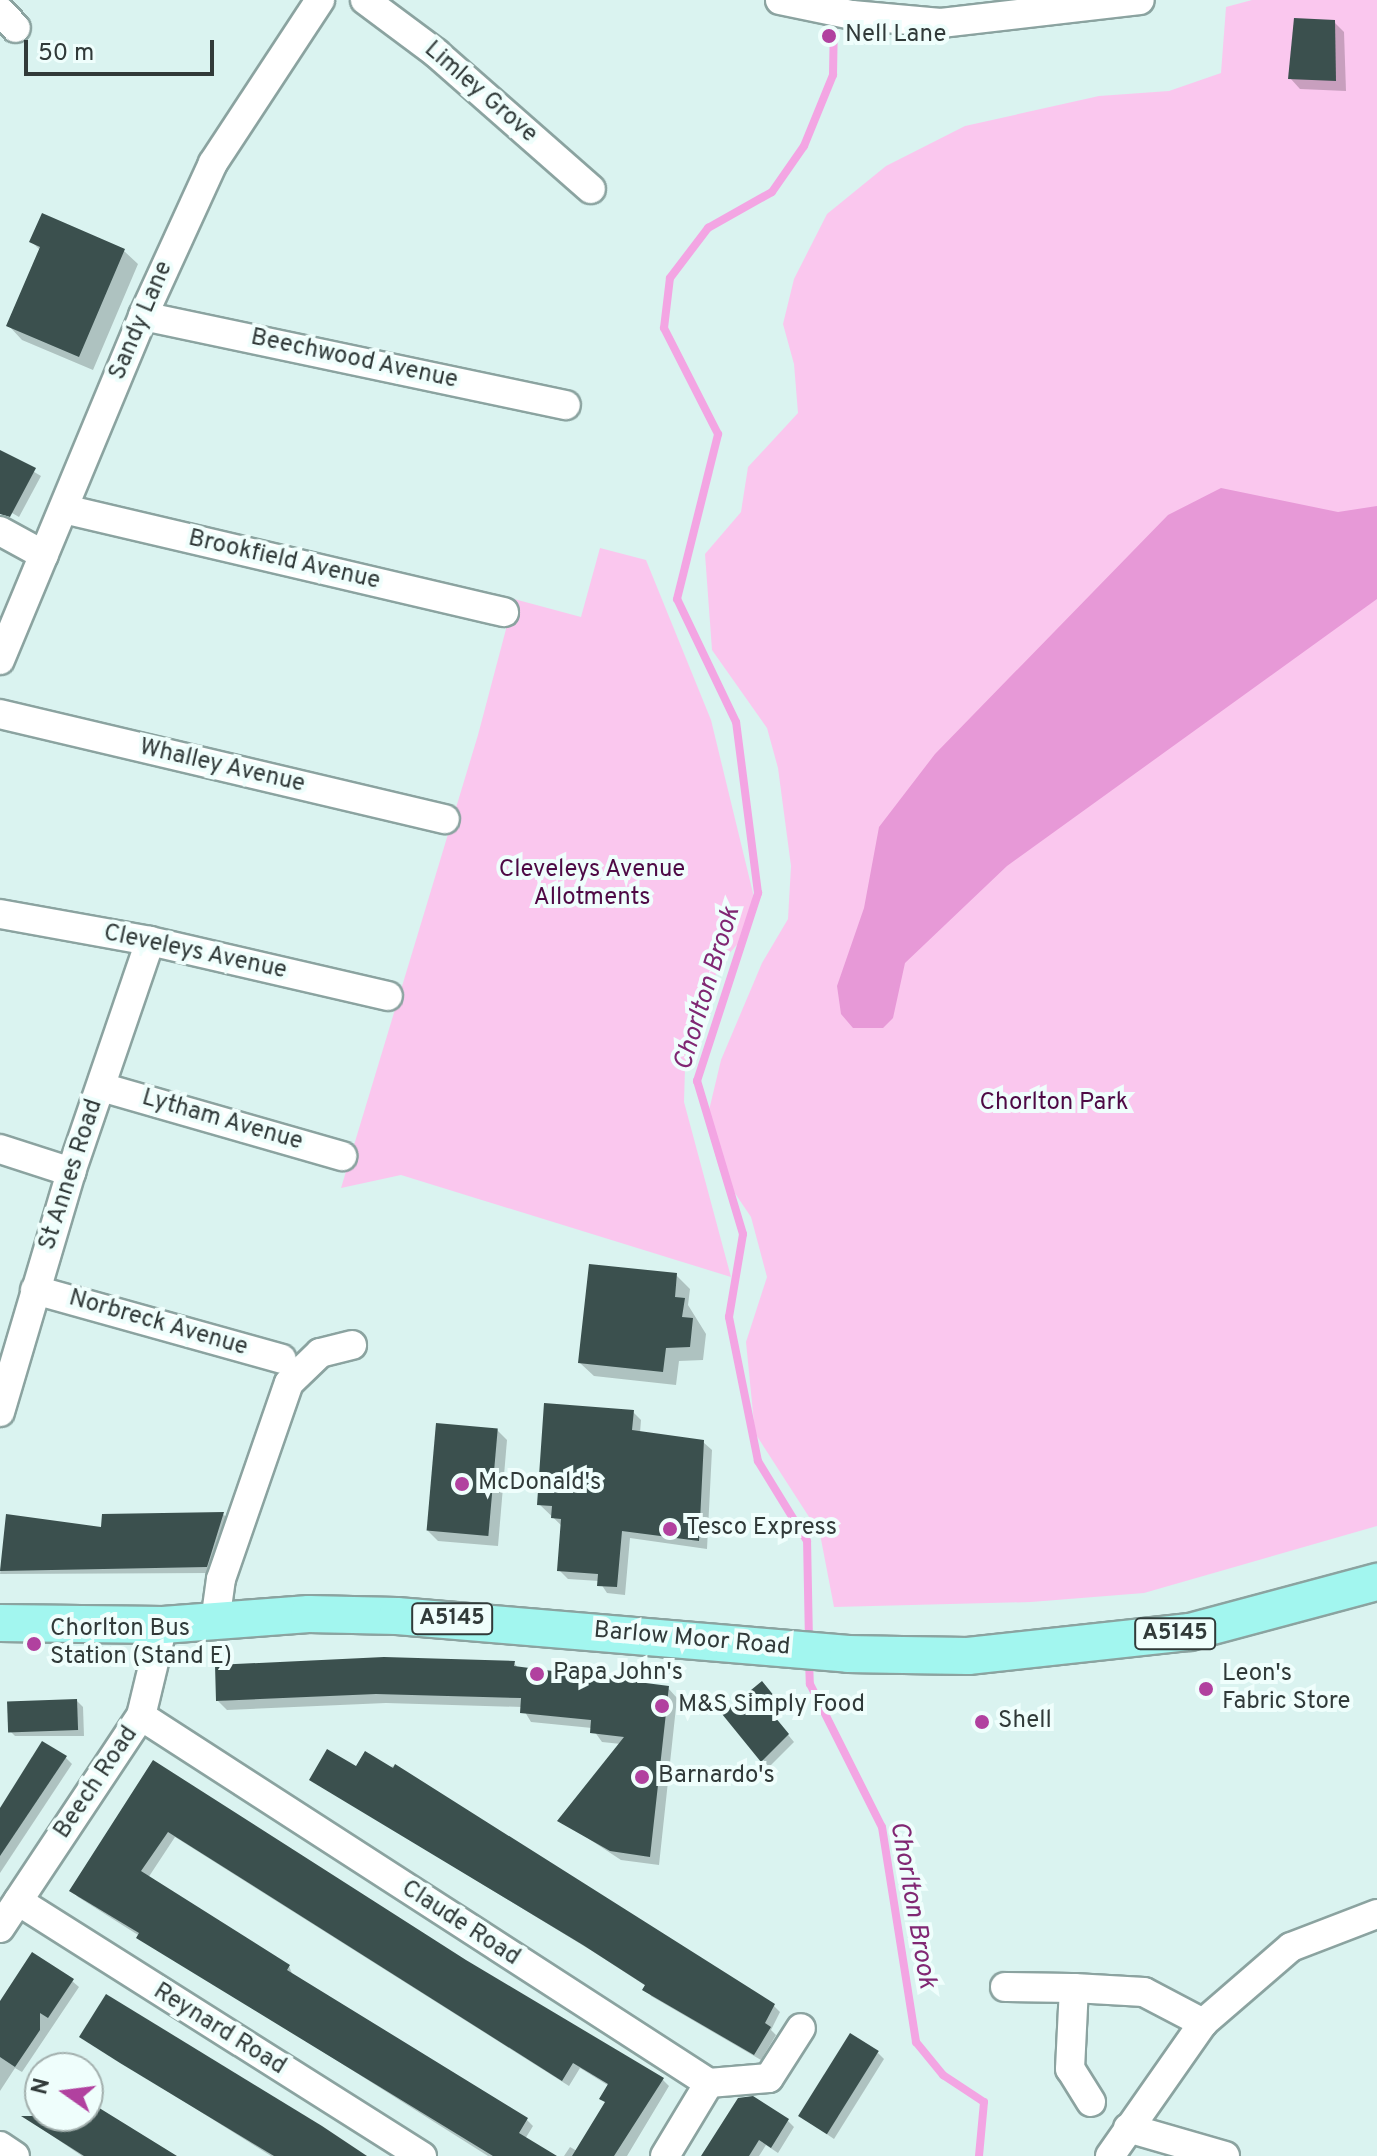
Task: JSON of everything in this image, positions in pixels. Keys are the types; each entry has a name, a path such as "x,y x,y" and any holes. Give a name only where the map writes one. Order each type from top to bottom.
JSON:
{"main road":[{"name":"Barlow Moor Road","path":"0,1623 163,1625 309,1614 412,1617 848,1654 984,1656 1190,1632 1377,1582"}],"street":[{"name":"Sandy Lane","path":"0,660 143,316 213,163 320,0"},
{"name":"Limley Grove","path":"365,0 436,53 591,189"},
{"path":"780,0 852,15 925,23 989,21 1140,0"},
{"name":"Beechwood Avenue","path":"143,316 566,405"},
{"name":"Brookfield Avenue","path":"64,509 504,612"},
{"path":"0,531 44,555"},
{"name":"Whalley Avenue","path":"0,714 445,819"},
{"name":"Cleveleys Avenue","path":"0,914 150,941 388,996"},
{"name":"St Annes Road","path":"0,1412 71,1172 150,941"},
{"name":"Lytham Avenue","path":"101,1087 342,1156"},
{"path":"0,1149 71,1172"},
{"name":"Norbreck Avenue","path":"35,1290 282,1359"},
{"path":"215,1622 221,1579 289,1383 320,1353 352,1345"},
{"name":"Beech Road","path":"0,1928 141,1716 163,1625"},
{"name":"Claude Road","path":"141,1716 709,2083"},
{"name":"Reynard Road","path":"18,1901 422,2156"},
{"path":"1110,2156 1203,2023 1291,1947 1377,1914"},
{"path":"1005,1987 1144,1992 1203,2023"},
{"path":"1074,1988 1070,2069 1091,2102"},
{"path":"665,2156 709,2083 769,2078 801,2028"},
{"path":"1128,2128 1225,2156"},
{"path":"0,2146 15,2156"}],"green space":[{"name":"Chorlton Park","path":"1252,0 1377,0 1377,1526 1144,1593 1031,1602 834,1607 820,1534 755,1433 746,1342 767,1277 751,1217 720,1171 706,1123 721,1060 762,963 788,919 791,866 778,768 767,728 712,650 705,554 741,512 748,467 798,413 794,364 783,324 794,279 827,214 886,166 965,126 1099,96 1169,91 1221,73 1226,7"},
{"name":"Cleveleys Avenue Allotments","path":"600,548 646,560 711,720 753,893 750,930 726,957 705,994 685,1068 684,1102 731,1277 401,1175 341,1188 478,735 514,599 581,617"}],"shaded area":[{"path":"1221,488 1338,512 1377,506 1377,599 1007,866 905,963 893,1018 883,1028 853,1028 841,1014 837,986 864,908 879,827 935,754 1168,515"}],"building":[{"path":"1294,18 1335,20 1336,81 1288,79"},
{"path":"42,213 125,249 79,357 6,326 40,247 29,242"},
{"path":"0,450 36,468 10,517 0,514"},
{"path":"589,1264 677,1273 675,1297 685,1298 682,1317 693,1318 690,1347 666,1348 663,1372 578,1363"},
{"path":"544,1403 634,1410 632,1430 704,1440 699,1541 622,1531 617,1587 597,1586 598,1574 557,1571 561,1519 551,1518 552,1506 537,1505"},
{"path":"436,1423 498,1428 488,1536 427,1531"},
{"path":"224,1512 207,1567 0,1571 6,1514 101,1527 102,1514"},
{"path":"384,1657 515,1661 514,1666 669,1686 650,1857 610,1851 557,1821 624,1737 590,1733 591,1720 520,1713 521,1698 376,1694 216,1701 215,1665"},
{"path":"762,1681 779,1702 770,1711 789,1734 761,1762 722,1714"},
{"path":"77,1699 78,1730 8,1732 7,1701"},
{"path":"42,1741 67,1756 0,1856 0,1808"},
{"path":"327,1749 356,1766 365,1751 393,1768 395,1764 775,2004 765,2023 771,2027 754,2055 642,1990 645,1985 583,1945 309,1780"},
{"path":"153,1760 466,1960 664,2078 614,2156 572,2156 605,2102 599,2099 608,2084 573,2063 562,2081 168,1832 141,1871 290,1965 287,1970 528,2118 519,2133 557,2156 493,2156 136,1938 139,1933 69,1891"},
{"path":"32,1952 74,1979 48,2018 40,2013 40,2030 15,2067 0,2057 0,2001"},
{"path":"106,1994 367,2156 274,2156 79,2037"},
{"path":"850,2033 879,2051 827,2134 798,2116"},
{"path":"753,2096 789,2119 771,2148 759,2140 749,2156 701,2156 738,2098"},
{"path":"104,2111 177,2156 84,2156 46,2132 104,2132"}],"waterway":[{"name":"Chorlton Brook","path":"809,1642 807,1541 758,1461 729,1317 743,1234 697,1081 758,893 736,722 677,599 718,434 664,328 670,278 708,228 772,192 804,146 833,75 834,17"},
{"name":"Chorlton Brook","path":"809,1660 810,1684 882,1827 916,2042 943,2075 984,2102 979,2156"}],"place":[{"name":"Nell Lane","path":"829,36"},
{"name":"McDonald's","path":"462,1484"},
{"name":"Tesco Express","path":"670,1529"},
{"name":"Chorlton Bus Station (Stand E)","path":"34,1644"},
{"name":"Papa John's","path":"537,1674"},
{"name":"Leon's Fabric Store","path":"1206,1689"},
{"name":"M&S Simply Food","path":"662,1706"},
{"name":"Shell","path":"982,1722"},
{"name":"Barnardo's","path":"642,1777"}]}
